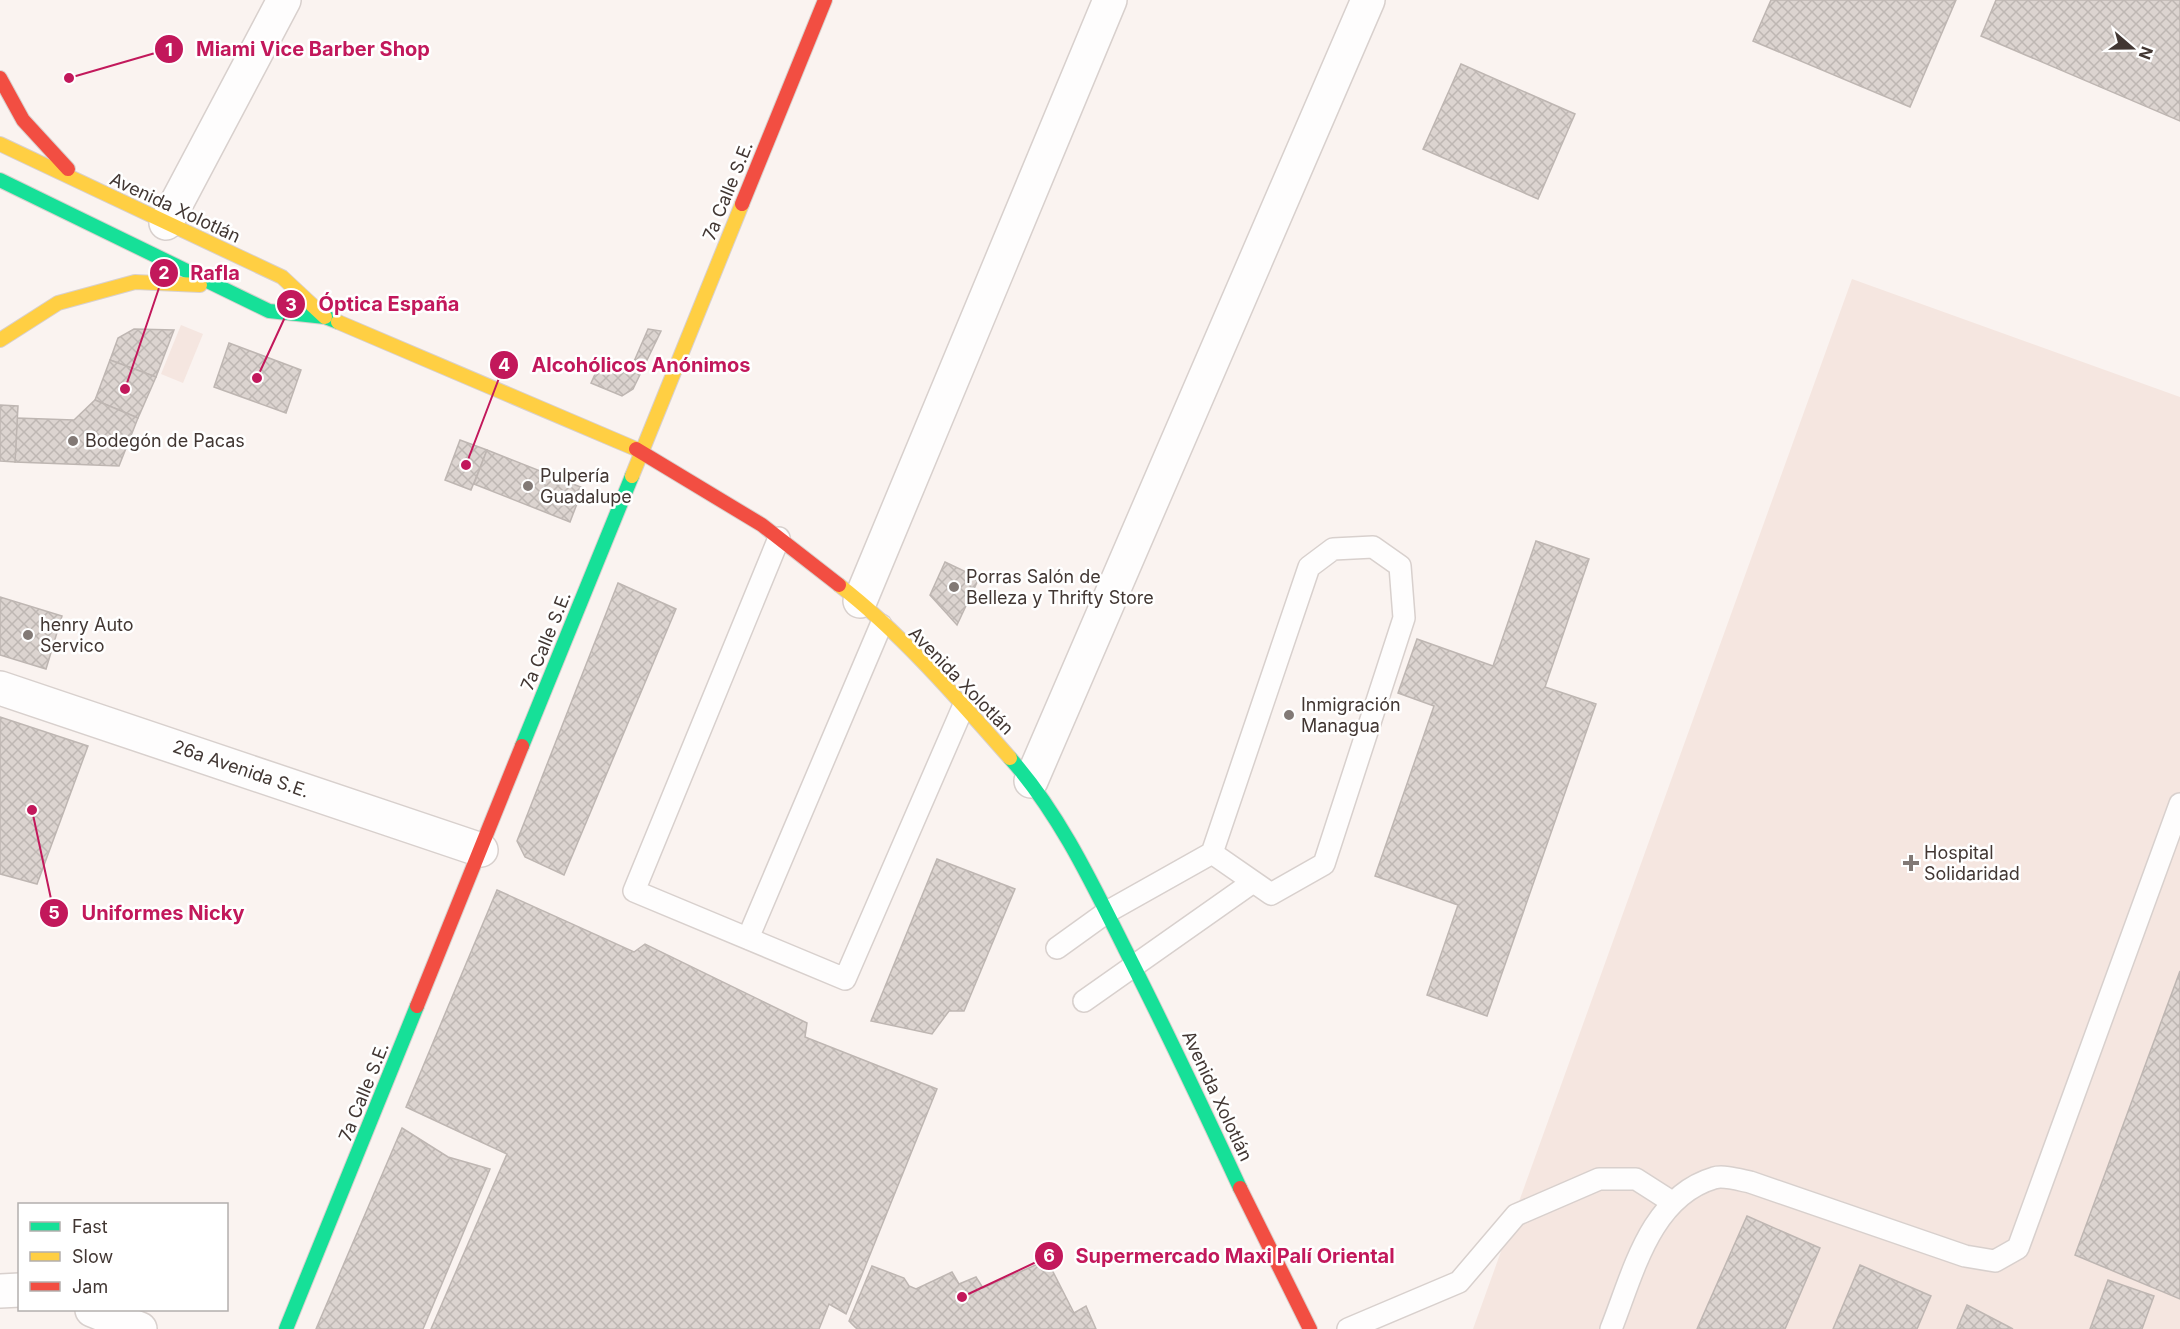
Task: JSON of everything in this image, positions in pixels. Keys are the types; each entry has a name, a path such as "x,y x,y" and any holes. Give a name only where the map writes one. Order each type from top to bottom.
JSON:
{"main road":[{"name":"7a Calle S.E.","path":"286,1329 641,451 818,2"},
{"path":"0,78 23,120 84,186"},
{"name":"Avenida Xolotlán","path":"0,144 84,186 282,277 325,317"},
{"name":"Avenida Xolotlán","path":"0,180 269,311 325,317 641,451 762,525 871,613 964,705 1031,781 1087,873 1107,912 1270,1253 1310,1329"},
{"path":"0,340 58,303 135,282 215,286"}],"street":[{"path":"166,223 284,0"},
{"path":"871,613 1110,0"},
{"path":"1031,781 1368,0"},
{"name":"26a Avenida S.E.","path":"0,688 481,850"},
{"path":"0,1291 18,1290"},
{"path":"95,1311 140,1329"}],"lane":[{"path":"778,538 634,891 845,979 964,705"},
{"path":"1057,948 1107,912 1212,853 1308,567 1333,549 1373,547 1400,566 1404,618 1324,864 1271,894 1212,853"},
{"path":"748,938 871,613"},
{"path":"1611,1329 1649,1235 1672,1202 1715,1177 1750,1182 1965,1256 1995,1261 2018,1248 2180,804"},
{"path":"1084,1002 1253,882"},
{"path":"1348,1329 1459,1282 1515,1215 1599,1179 1636,1179 1672,1202"}],"shaded area":[{"name":"Hospital Solidaridad","path":"1852,279 2180,397 2180,1329 1473,1329"},
{"path":"181,325 203,334 183,383 161,374"}],"building":[{"path":"1771,0 1956,0 1910,107 1753,41"},
{"path":"1996,0 2180,0 2180,121 1981,36"},
{"path":"1461,64 1575,114 1538,199 1423,149"},
{"path":"134,329 174,330 156,377 110,360 118,338"},
{"path":"648,329 661,331 633,389 622,396 591,383 601,361 629,373"},
{"path":"229,343 301,370 286,413 214,387"},
{"path":"110,360 156,377 138,418 95,400"},
{"name":"Bodegón de Pacas","path":"95,400 138,418 119,466 15,462 17,418 74,420"},
{"path":"0,405 18,406 15,462 0,461"},
{"path":"460,440 487,450 471,490 445,480"},
{"name":"Pulpería Guadalupe","path":"487,450 583,488 570,522 474,484"},
{"path":"1536,541 1589,559 1545,687 1596,704 1487,1016 1427,995 1458,905 1375,876 1434,706 1398,693 1417,639 1493,666"},
{"name":"Porras Salón de Belleza y Thrifty Store","path":"945,562 979,578 957,625 930,595"},
{"path":"618,583 676,609 564,875 525,857 517,841"},
{"name":"henry Auto Servico","path":"0,597 62,616 46,669 0,655"},
{"path":"0,717 88,746 37,884 0,874"},
{"path":"937,859 1015,889 964,1011 949,1011 932,1034 871,1021"},
{"path":"497,890 634,952 645,944 807,1023 805,1037 937,1089 846,1314 829,1304 819,1329 431,1329 507,1154 406,1107"},
{"path":"2180,971 2180,1299 2075,1255"},
{"path":"402,1128 448,1157 490,1169 423,1329 316,1329"},
{"path":"1747,1216 1820,1248 1785,1329 1697,1329"},
{"path":"1047,1260 1074,1313 1086,1306 1096,1329 857,1329 849,1321 872,1266 904,1278 909,1286 916,1289 952,1272 959,1284 976,1277 983,1288"},
{"path":"1860,1265 1931,1296 1917,1329 1833,1329"},
{"path":"2108,1280 2154,1296 2142,1329 2090,1329"},
{"path":"1967,1305 2013,1329 1957,1329"}],"traffic: fast":[{"path":"0,180 269,311 325,317 338,322"},
{"path":"522,746 632,476"},
{"path":"1010,758 1028,779 1074,849 1169,1038 1240,1188"},
{"path":"286,1329 417,1006"}],"traffic: slow":[{"path":"0,144 282,277 325,317"},
{"path":"632,476 742,204"},
{"path":"0,340 58,303 135,282 200,285"},
{"path":"338,322 636,449"},
{"path":"839,585 907,645 1010,758"}],"traffic: jam":[{"path":"742,204 825,0"},
{"path":"0,78 23,120 68,169"},
{"path":"636,449 762,525 839,585"},
{"path":"417,1006 522,746"},
{"path":"1240,1188 1310,1329"}],"place":[{"name":"Miami Vice Barber Shop","path":"69,78"},
{"name":"Óptica España","path":"257,378"},
{"name":"Rafla","path":"125,389"},
{"name":"Bodegón de Pacas","path":"73,441"},
{"name":"Alcohólicos Anónimos","path":"466,465"},
{"name":"Pulpería Guadalupe","path":"528,486"},
{"name":"Porras Salón de Belleza y Thrifty Store","path":"954,587"},
{"name":"henry Auto Servico","path":"28,635"},
{"name":"Inmigración Managua","path":"1289,715"},
{"name":"Uniformes Nicky","path":"32,810"},
{"name":"Hospital Solidaridad","path":"1911,863"},
{"name":"Supermercado Maxi Palí Oriental","path":"962,1297"}]}
